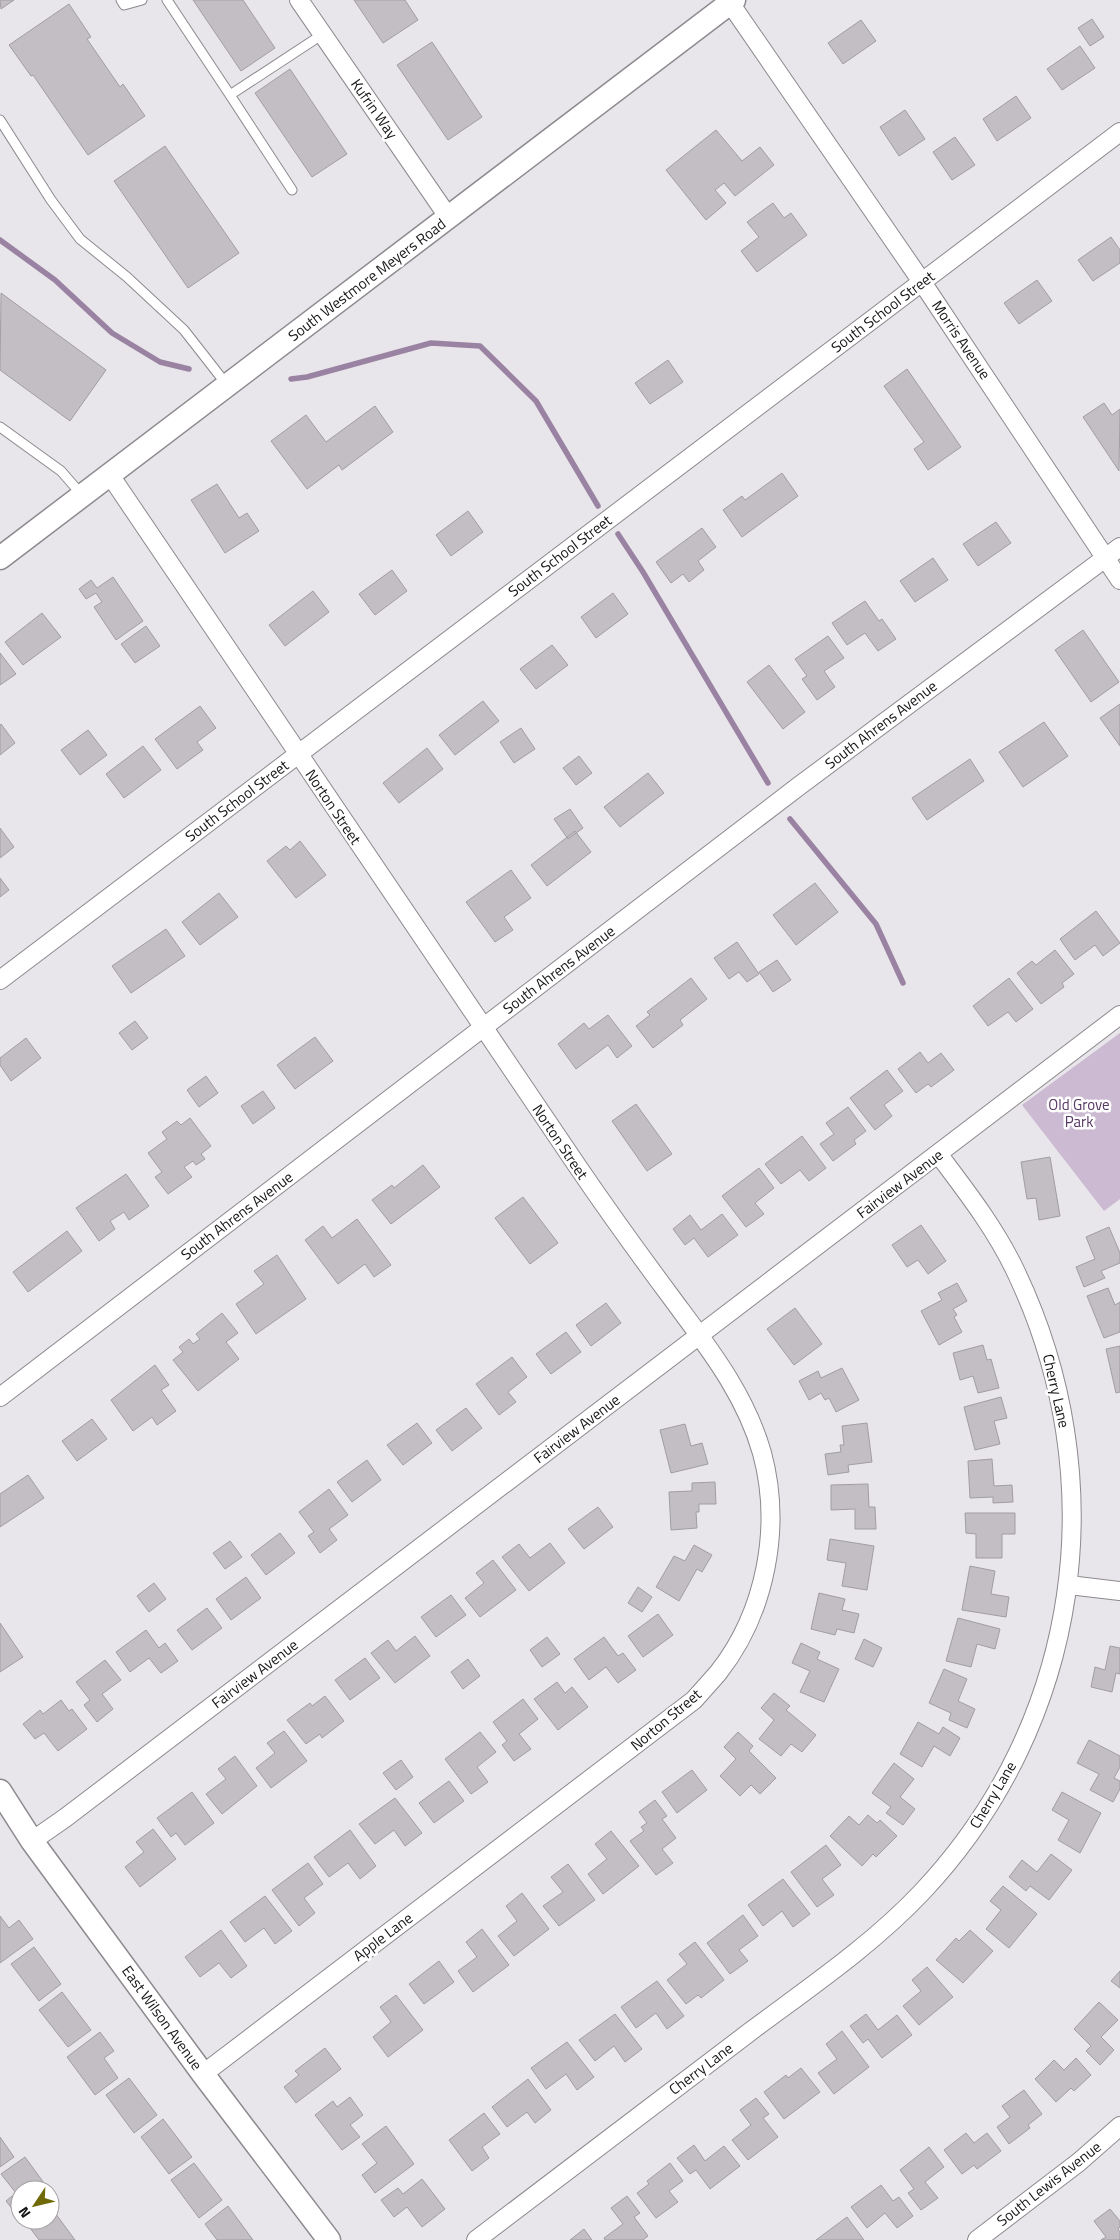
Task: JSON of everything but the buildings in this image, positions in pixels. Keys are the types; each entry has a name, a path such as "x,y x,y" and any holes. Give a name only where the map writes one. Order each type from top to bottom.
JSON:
{"street":[{"name":"Kufrin Way","path":"299,0 449,218"},
{"name":"South Westmore Meyers Road","path":"0,558 732,1"},
{"name":"Morris Avenue","path":"732,1 1120,580"},
{"name":"South School Street","path":"0,980 1120,132"},
{"name":"Norton Street","path":"110,475 614,1221 729,1378 747,1414 762,1452 770,1501 768,1564 749,1620 737,1645 719,1672 694,1700 564,1800"},
{"name":"South Ahrens Avenue","path":"0,1397 799,786 1120,547"},
{"name":"Fairview Avenue","path":"32,1841 65,1818 700,1336 1120,1015"},
{"name":"Cherry Lane","path":"476,2240 891,1923 954,1855 982,1816 1018,1752 1048,1676 1059,1639 1068,1585 1072,1545 1072,1496 1069,1452 1050,1363 1034,1315 1014,1268 990,1228 938,1155"},
{"path":"1068,1585 1120,1591"},
{"name":"East Wilson Avenue","path":"0,1791 32,1841 203,2074 329,2240"},
{"name":"Apple Lane","path":"203,2074 564,1800"},
{"name":"South Lewis Avenue","path":"976,2240 1079,2162 1120,2126"}],"lane":[{"path":"121,0 124,5 142,0"},
{"path":"168,0 292,190"},
{"path":"230,95 323,34"},
{"path":"0,120 50,200 80,239 127,277 184,330 227,385"},
{"path":"0,427 60,470 83,495"}],"green space":[{"name":"Old Grove Park","path":"1120,1033 1120,1199 1104,1211 1022,1105"}],"waterway":[{"path":"0,240 55,280 112,333 160,362 189,369"},
{"path":"291,379 307,377 431,343 480,346 536,401 598,506"},
{"path":"618,534 643,572 768,783"},
{"path":"790,819 876,924 903,983"}]}
